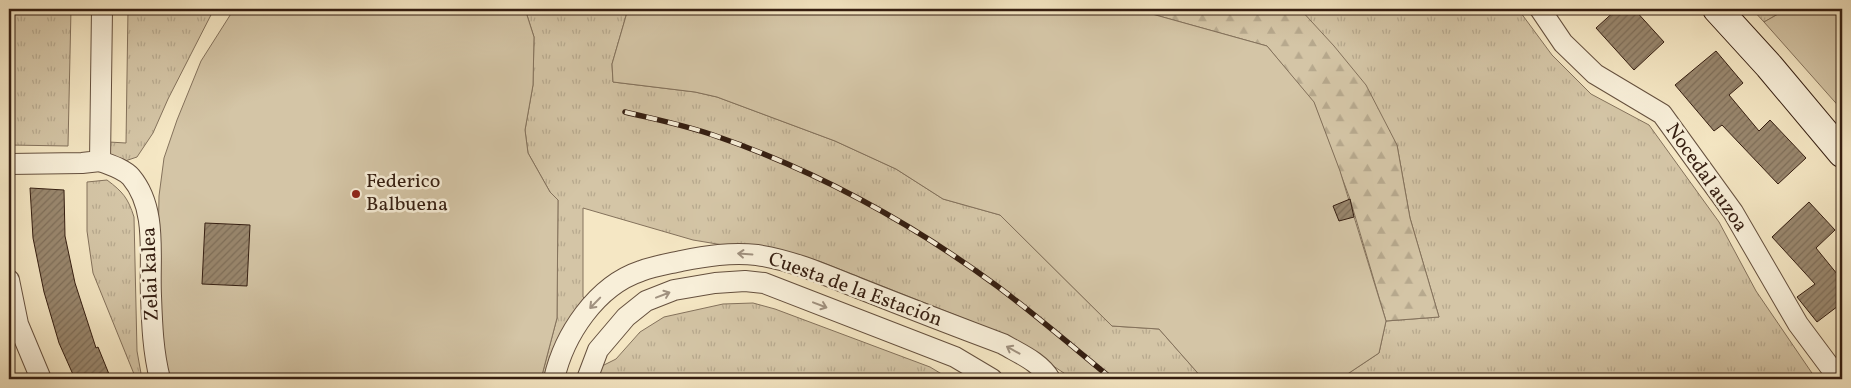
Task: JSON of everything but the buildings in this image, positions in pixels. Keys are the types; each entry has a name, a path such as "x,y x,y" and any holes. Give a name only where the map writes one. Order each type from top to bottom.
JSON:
{"street":[{"path":"100,161 102,9"},
{"name":"Nocedal auzoa","path":"1540,9 1563,43 1595,74 1662,114 1732,212 1798,324 1839,379"},
{"path":"1717,9 1842,153"},
{"name":"Zelai kalea","path":"9,164 100,161 124,172 130,177 141,194 150,220 154,354 160,379"},
{"name":"Cuesta de la Estación","path":"554,379 562,352 571,334 593,305 620,280 640,271 706,256 733,254 757,255 798,265 1003,344 1034,362 1046,372 1050,379"},
{"path":"9,280 18,324 42,379"},
{"name":"Cuesta de la Estación","path":"587,379 598,350 626,317 646,301 674,290 715,283 745,281 764,283 946,354 966,363 992,379"}],"green space":[{"path":"9,9 71,9 68,146 9,145"},
{"path":"128,9 214,9 168,99 153,133 137,157 122,162 109,154 109,142 126,143"},
{"name":"Federico Balbuena","path":"234,9 525,9 534,37 533,85 525,130 528,153 550,192 558,200 557,318 541,379 168,379 157,307 159,196 164,158 201,61"},
{"path":"525,9 628,9 612,64 613,82 695,92 717,97 835,141 896,169 943,199 1000,215 1112,326 1159,329 1203,379 1073,379 1006,335 819,261 693,240 583,208 583,297 597,309 583,325 562,379 541,379 557,318 558,200 550,192 528,153 525,130 533,85 534,37"},
{"path":"628,9 1134,9 1267,46 1314,102 1340,171 1386,321 1379,353 1340,379 1203,379 1159,329 1112,326 1000,215 943,199 896,169 835,141 717,97 695,92 613,82 612,64"},
{"path":"1134,9 1300,9 1366,85 1397,145 1410,218 1439,317 1386,321 1350,199 1314,103 1267,46"},
{"path":"1300,9 1518,9 1552,55 1591,94 1649,125 1719,222 1756,291 1816,379 1340,379 1379,353 1386,321 1439,317 1410,218 1397,145"},
{"path":"1752,9 1787,9 1764,22"},
{"path":"1787,9 1842,9 1842,110 1764,22"},
{"path":"107,180 124,196 130,205 134,217 137,351 142,379 136,379 93,273 87,231 87,182"},
{"path":"753,303 775,309 930,367 950,379 579,379 616,359 640,332 664,317 723,304"}],"railway":[{"path":"625,112 691,128 751,149 825,181 896,219 997,286 1112,379"}],"place":[{"name":"Federico Balbuena","path":"356,194"}]}
